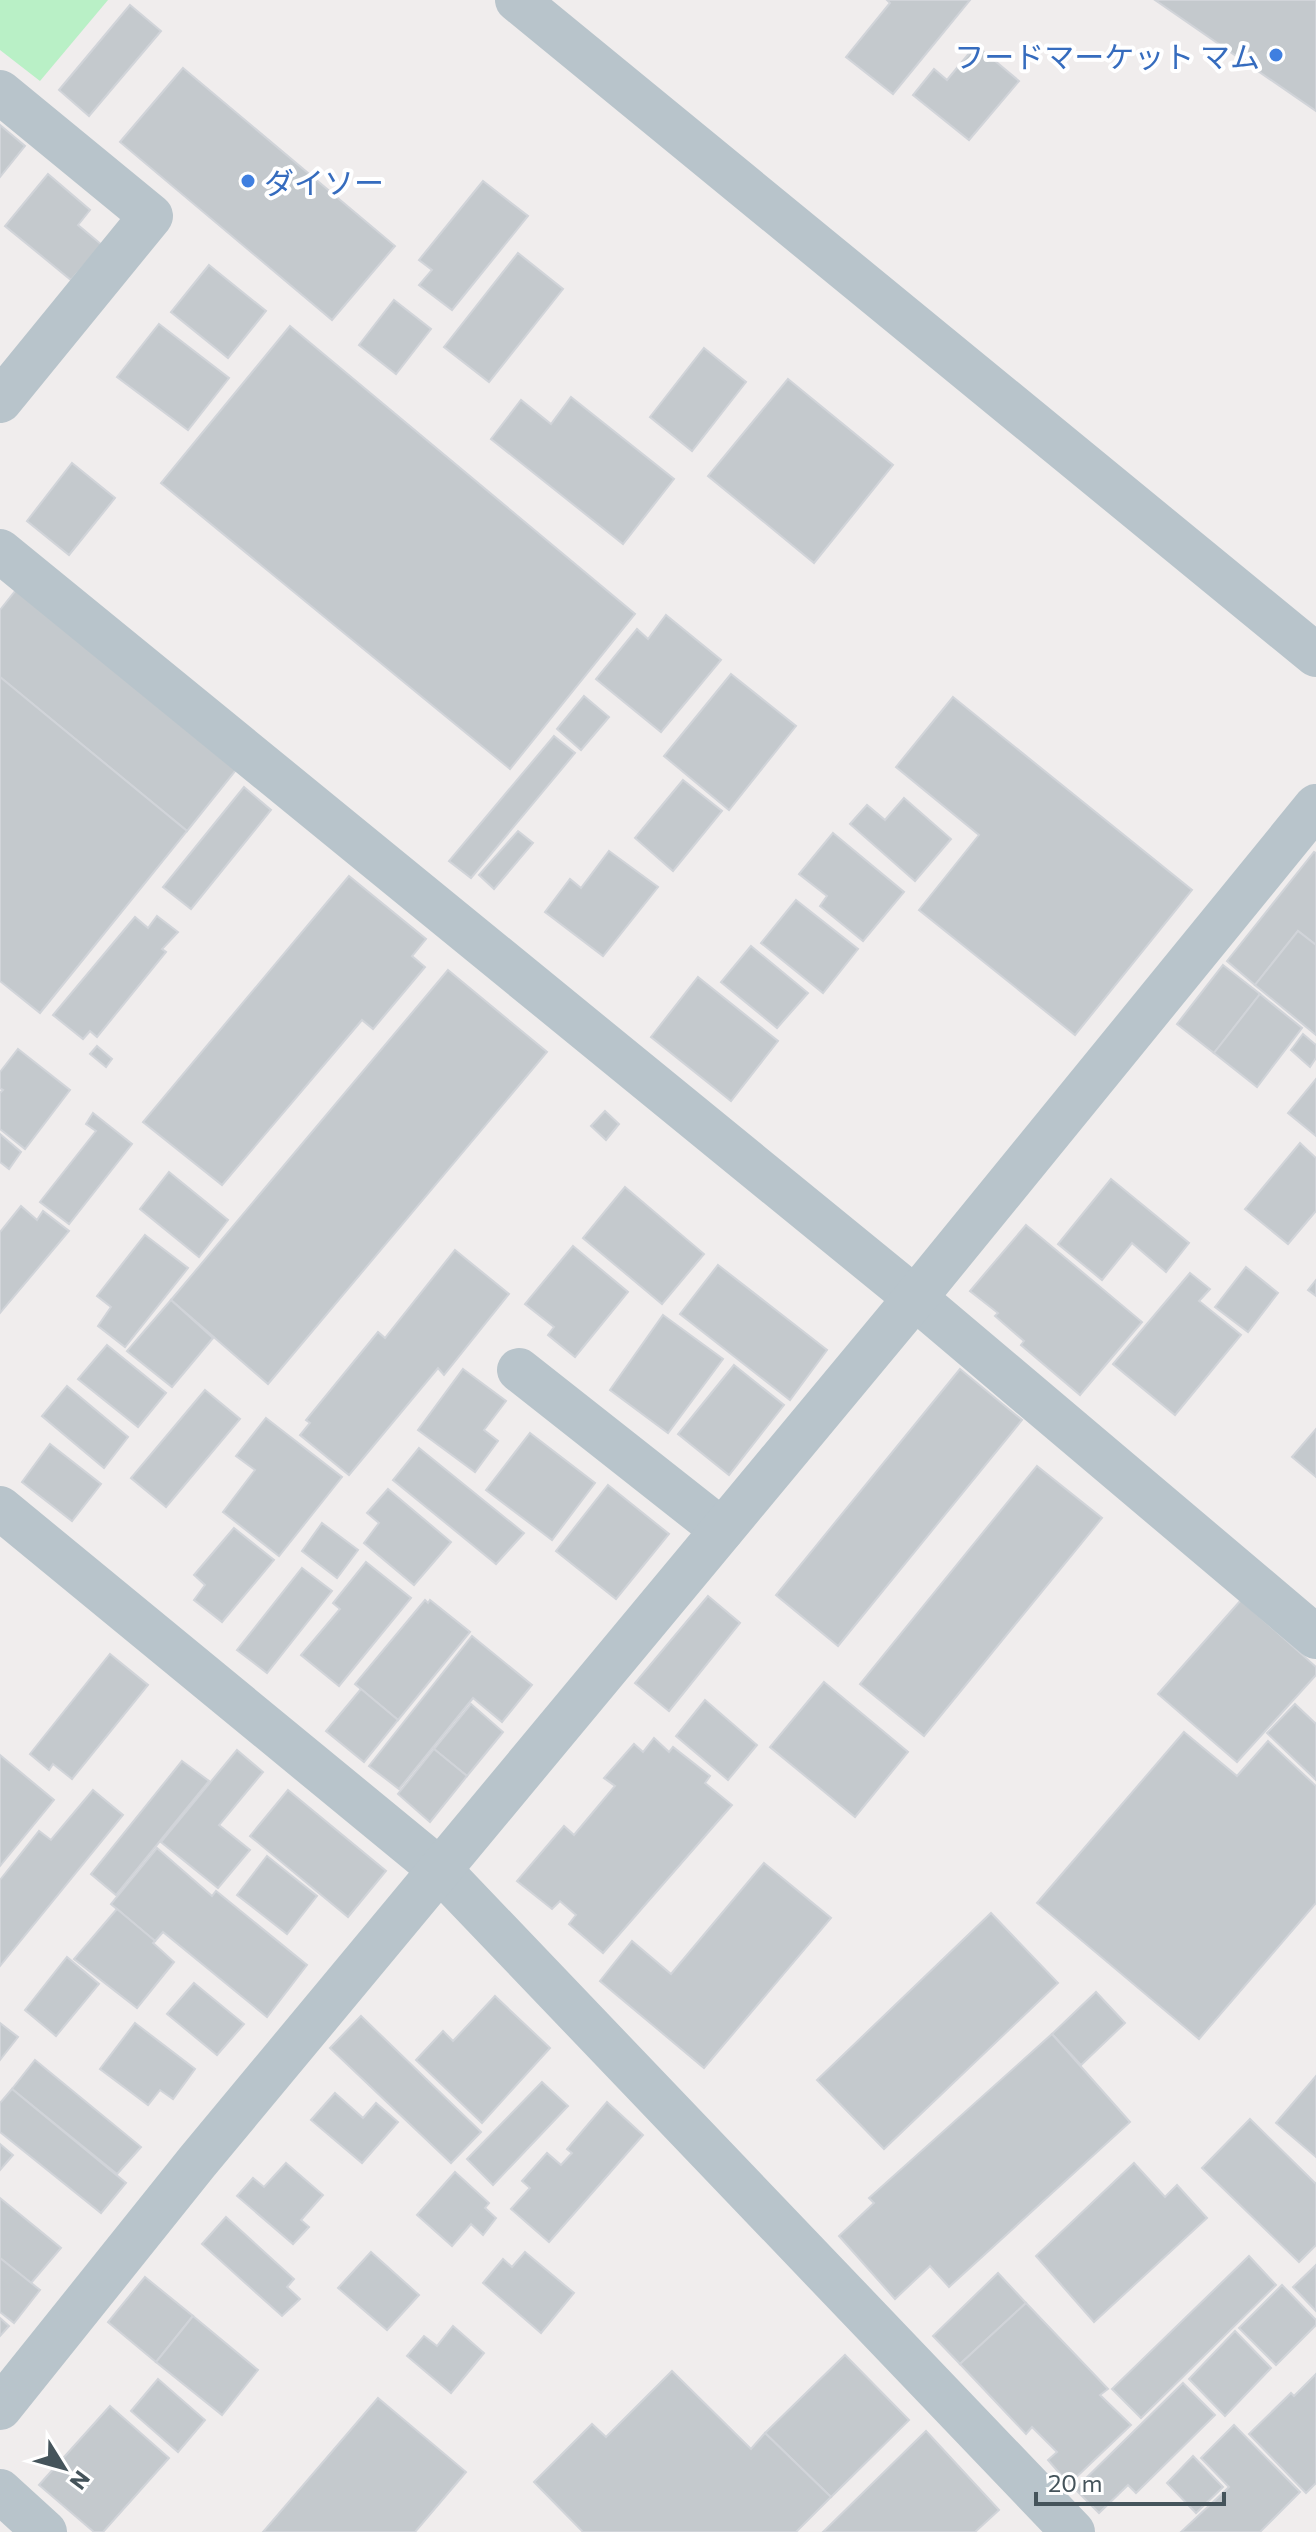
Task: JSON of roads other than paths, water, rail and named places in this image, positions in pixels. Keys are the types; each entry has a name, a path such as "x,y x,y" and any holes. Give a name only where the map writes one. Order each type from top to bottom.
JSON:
{"street":[{"path":"517,0 1316,655"},
{"path":"0,92 151,216 0,401"},
{"path":"0,551 915,1298 1316,1637"},
{"path":"0,2408 197,2162 915,1298 1316,806"},
{"path":"519,1370 722,1530"},
{"path":"0,1508 439,1869 1073,2532"},
{"path":"0,2491 45,2532"}],"place":[{"name":"フードマーケット マム","path":"1276,55"},
{"name":"ダイソー","path":"248,181"}]}
